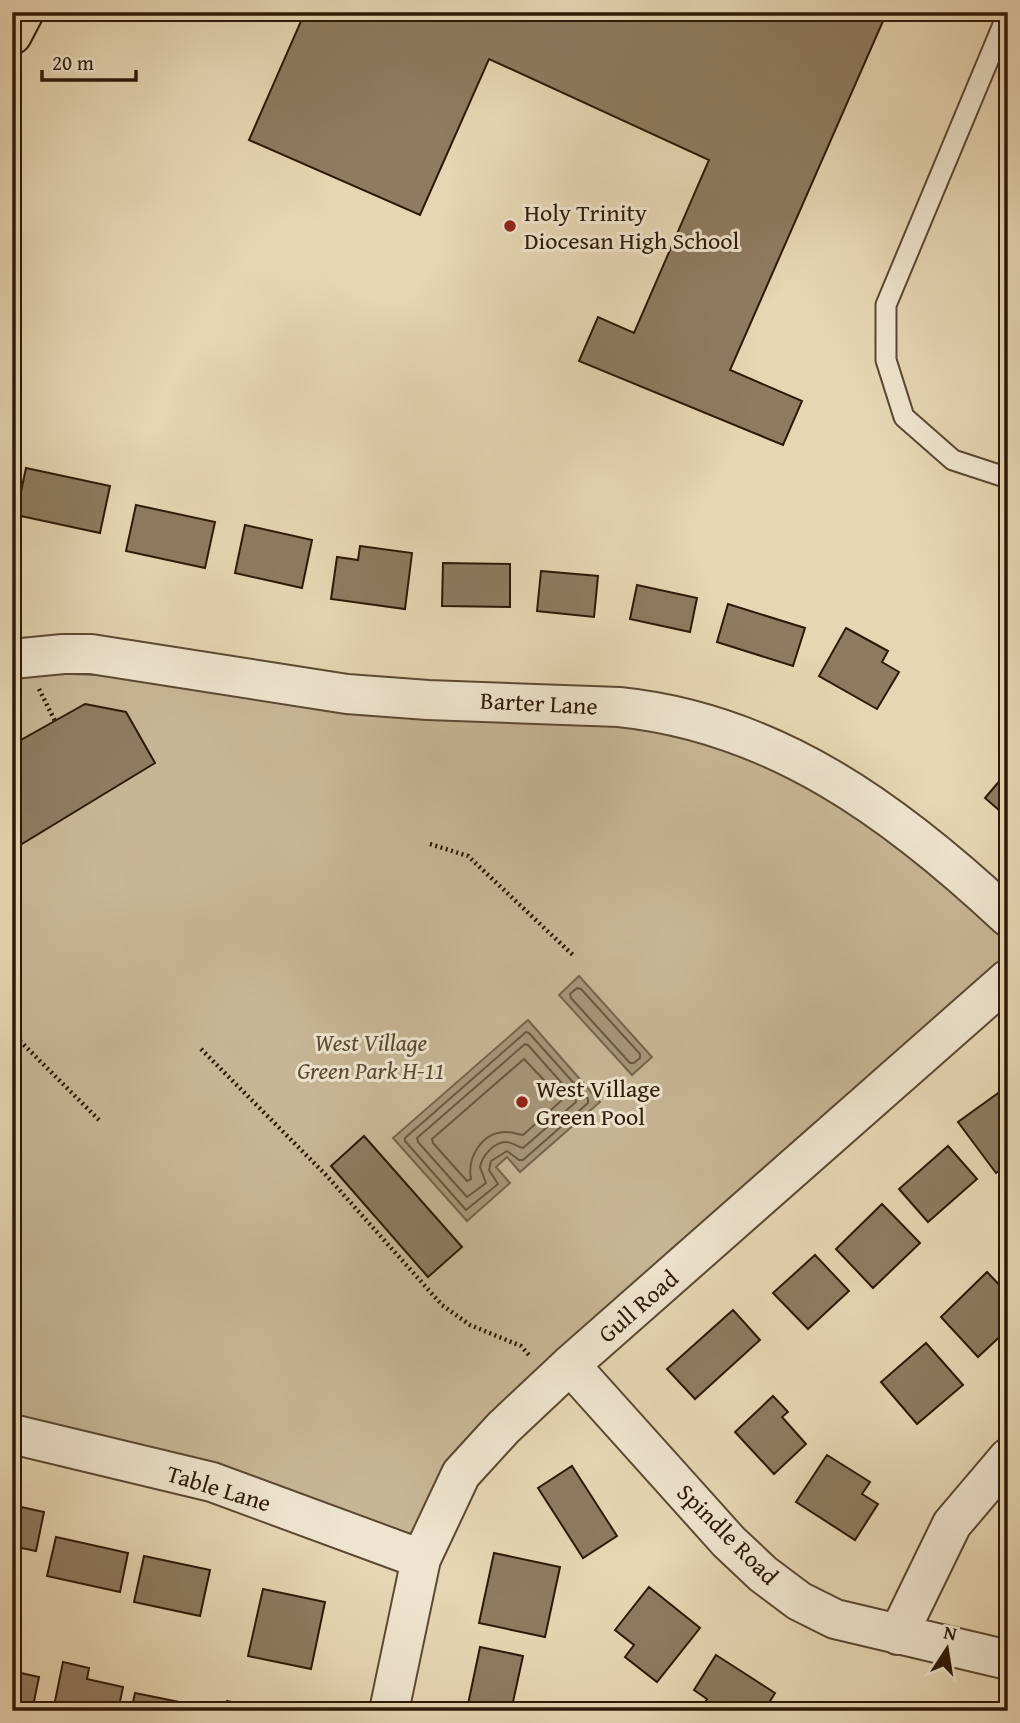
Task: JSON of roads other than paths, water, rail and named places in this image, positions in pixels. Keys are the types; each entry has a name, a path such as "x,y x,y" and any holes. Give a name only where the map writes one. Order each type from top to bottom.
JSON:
{"main road":[{"path":"12,34 24,12"}],"street":[{"name":"Barter Lane","path":"12,659 63,654 112,656 347,694 644,709 708,723 794,758 873,805 960,872 1008,917"},
{"name":"Gull Road","path":"389,1711 421,1559 461,1474 503,1428 561,1373 1008,979"},
{"name":"Spindle Road","path":"561,1373 729,1542 763,1574 799,1601 835,1619 1008,1660"},
{"name":"Table Lane","path":"12,1434 212,1482 421,1559"},
{"path":"898,1634 952,1524 1008,1458"}],"lane":[{"path":"1008,13 886,305 886,360 904,417 953,460 1008,478"}],"water":[{"path":"579,976 652,1057 632,1075 559,995"},
{"path":"528,1020 600,1102 520,1172 507,1157 496,1167 510,1183 467,1221 393,1138"}],"place":[{"name":"Holy Trinity Diocesan High School","path":"510,226"},
{"name":"West Village Green Pool","path":"522,1102"}],"park label":[{"name":"West Village Green Park H-11","path":"371,1056"}]}
